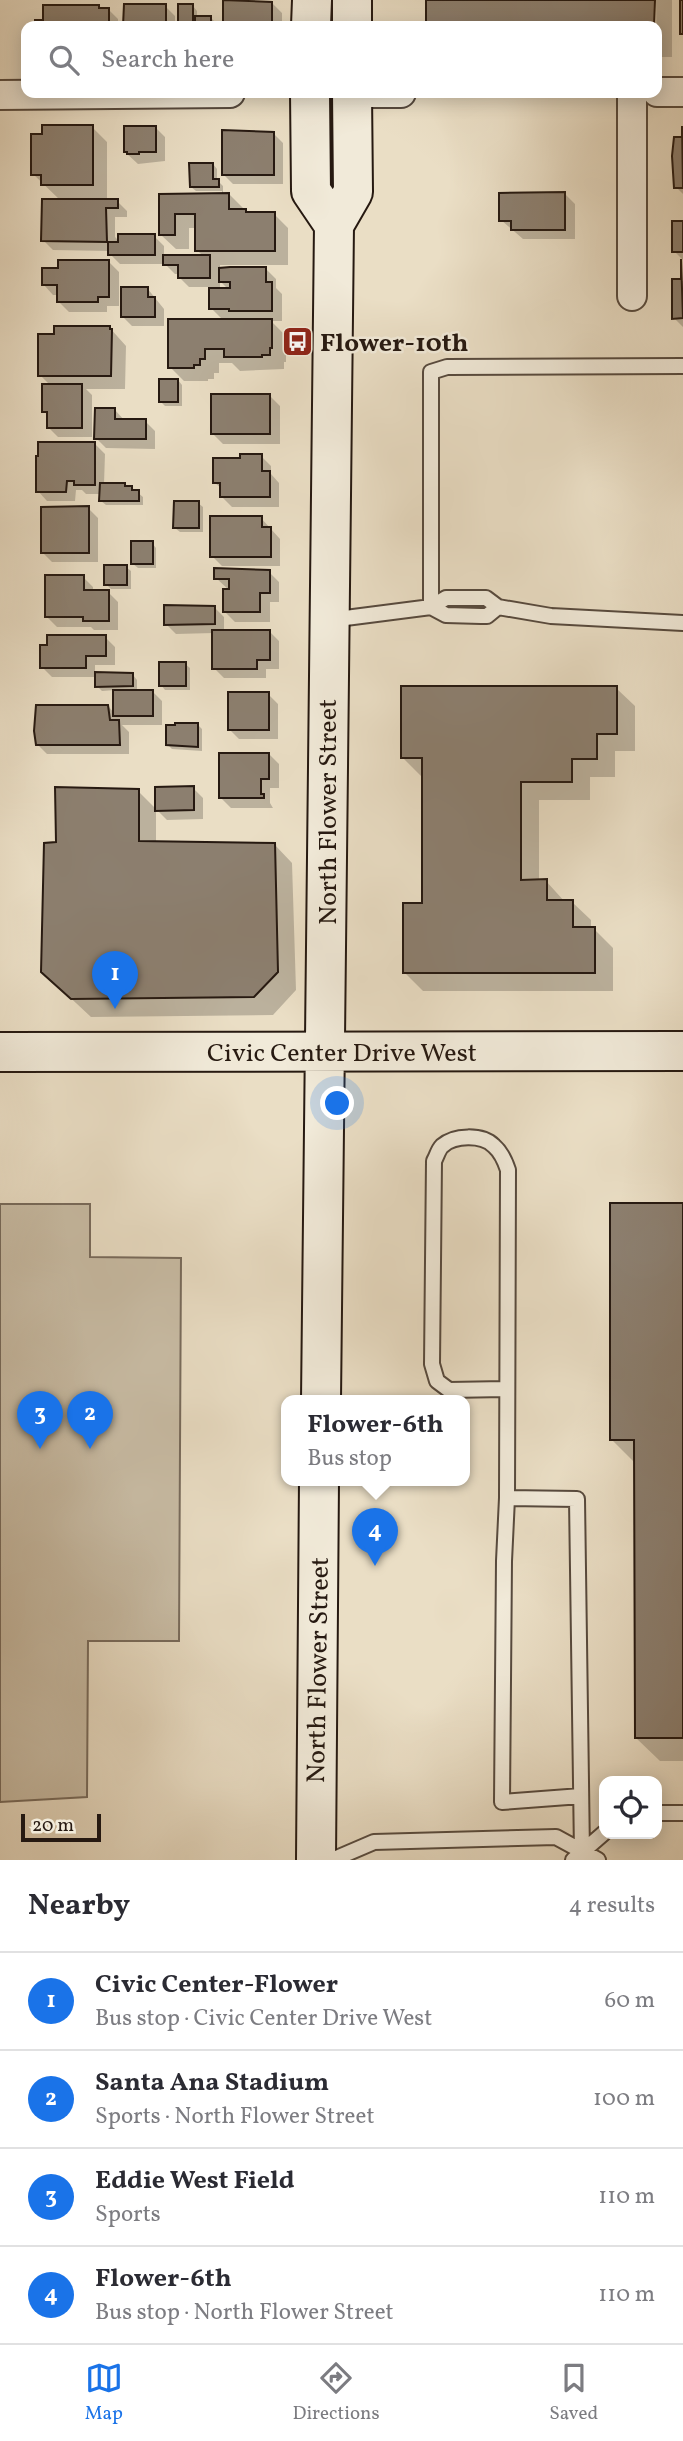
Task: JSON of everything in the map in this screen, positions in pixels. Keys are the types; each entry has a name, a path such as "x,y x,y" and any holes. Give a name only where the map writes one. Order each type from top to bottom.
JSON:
{"main road":[{"path":"312,0 312,21"},
{"path":"352,0 352,21"},
{"path":"310,98 311,191 334,225"},
{"name":"North Flower Street","path":"321,1395 334,225 353,192 352,98"},
{"name":"Civic Center Drive West","path":"0,1052 683,1051"},
{"name":"North Flower Street","path":"316,1860 319,1486"}],"street":[{"path":"662,92 683,92"},
{"path":"0,95 21,95"},
{"path":"632,98 632,296"}],"lane":[{"path":"431,607 431,372 447,367 683,366"},
{"path":"329,620 431,607 446,615 487,616 498,607 551,617 683,623"},
{"path":"505,1389 449,1390 437,1381 432,1364 435,1161 440,1148 450,1140 479,1138 493,1144 508,1170 502,1802 581,1796"},
{"path":"506,1498 577,1499 581,1796 577,1856"},
{"path":"662,1813 683,1813"},
{"path":"331,1860 374,1842 556,1837 577,1856 598,1860"},
{"path":"577,1856 599,1837"}],"shaded area":[{"path":"0,1204 90,1204 90,1257 181,1258 179,1641 88,1641 87,1797 0,1802"}],"building":[{"path":"223,0 272,2 272,21 223,21"},
{"path":"426,0 655,0 654,21 426,21"},
{"path":"680,0 683,0 683,34 680,34"},
{"path":"124,4 166,4 166,21 123,21"},
{"path":"178,4 193,4 193,21 178,21"},
{"path":"43,5 99,5 99,8 109,8 109,21 35,21 43,20"},
{"path":"195,16 211,16 211,21 195,21"},
{"path":"42,125 93,125 93,185 41,185 41,175 31,175 31,134 42,134"},
{"path":"124,126 156,126 156,152 124,152"},
{"path":"682,126 683,188 674,188 674,137 682,137"},
{"path":"222,130 274,132 274,175 222,175"},
{"path":"189,163 213,163 213,179 219,179 219,187 190,187"},
{"path":"565,192 565,230 511,230 511,221 499,221 499,193"},
{"path":"229,193 229,209 275,212 275,251 195,251 195,214 175,214 175,235 159,235 159,194"},
{"path":"42,199 118,199 118,208 106,208 107,242 41,241"},
{"path":"672,221 683,221 683,252 672,252"},
{"path":"118,234 155,234 155,255 108,255 108,242 118,242"},
{"path":"163,255 210,255 210,278 178,278 178,265 163,265"},
{"path":"681,259 683,318 672,319 672,279 681,279"},
{"path":"58,260 109,260 109,297 98,297 98,302 57,302 57,285 42,285 42,268 58,268"},
{"path":"266,267 266,282 272,282 272,311 209,309 209,288 230,288 230,282 219,282 219,268"},
{"path":"121,287 148,287 148,297 155,297 155,317 121,317"},
{"path":"168,319 272,319 270,355 224,357 224,349 205,349 205,359 200,359 200,365 194,365 194,368 168,368"},
{"path":"54,326 110,326 111,376 38,376 38,334 54,334"},
{"path":"159,379 178,379 178,402 159,402"},
{"path":"42,384 82,384 82,428 47,428 47,412 42,412"},
{"path":"211,394 270,394 270,434 211,434"},
{"path":"95,408 115,408 115,419 146,419 146,439 94,439"},
{"path":"38,442 95,442 95,485 74,485 74,481 67,481 66,492 36,492"},
{"path":"240,454 262,454 262,471 270,471 270,497 220,497 220,483 213,483 213,458 240,458"},
{"path":"100,483 125,483 125,486 132,486 132,490 139,490 139,501 99,501"},
{"path":"174,501 199,501 199,528 173,528"},
{"path":"89,506 89,553 41,553 41,507"},
{"path":"210,516 262,516 262,527 271,527 271,557 210,557"},
{"path":"131,541 153,541 153,564 131,564"},
{"path":"104,565 127,565 127,585 104,585"},
{"path":"214,568 270,570 270,593 260,593 260,612 223,612 223,589 229,589 229,579 214,579"},
{"path":"45,575 84,575 84,590 109,590 109,621 83,621 83,617 45,617"},
{"path":"164,605 215,606 215,624 164,625"},
{"path":"212,630 270,630 270,660 257,660 257,669 212,669"},
{"path":"47,635 106,635 106,656 86,656 86,668 40,668 40,645 47,645"},
{"path":"159,662 186,662 186,686 159,686"},
{"path":"95,672 133,673 133,686 95,687"},
{"path":"401,686 617,686 617,734 597,734 597,759 572,759 572,782 521,782 521,880 547,879 547,900 573,900 573,927 595,927 595,973 403,973 403,903 422,903 422,758 401,758"},
{"path":"113,690 153,690 153,716 113,716"},
{"path":"228,692 269,692 269,730 228,730"},
{"path":"36,705 108,705 110,720 119,720 120,745 36,745"},
{"path":"198,723 198,747 166,745 166,725"},
{"path":"219,753 269,753 269,779 261,779 261,794 264,794 264,798 219,798"},
{"path":"194,786 194,810 155,811 155,787"},
{"path":"55,787 139,789 139,841 275,843 278,972 254,997 71,999 41,972 44,843 56,842"},
{"path":"610,1203 683,1203 683,1738 635,1738 634,1440 610,1440"}],"place":[{"name":"Flower-10th","path":"297,342"},
{"name":"Civic Center-Flower","path":"115,1009"},
{"name":"Eddie West Field","path":"40,1449"},
{"name":"Santa Ana Stadium","path":"90,1449"},
{"name":"Flower-6th","path":"375,1566"}]}
